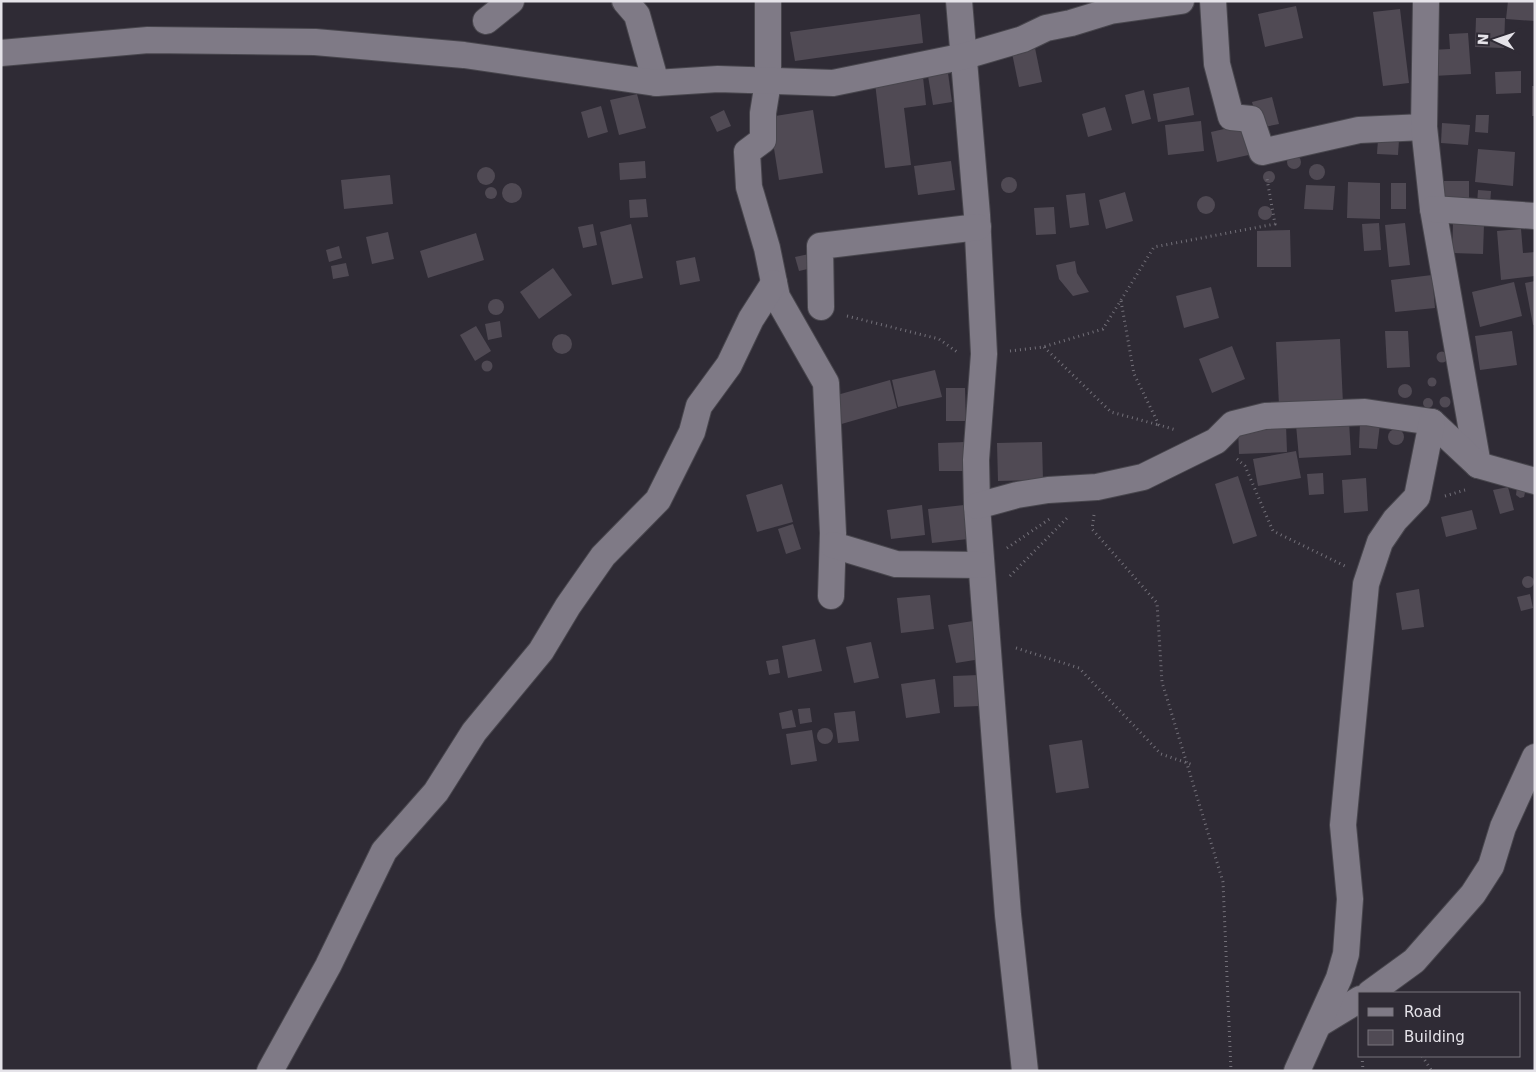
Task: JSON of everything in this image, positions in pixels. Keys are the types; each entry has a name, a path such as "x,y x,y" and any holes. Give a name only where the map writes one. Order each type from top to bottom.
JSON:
{"street":[{"path":"486,20 511,1"},
{"path":"625,1 637,15 656,83"},
{"path":"768,1 768,82 763,114 763,140 747,152 749,187 767,248 777,297 826,383 833,545 831,596"},
{"path":"959,1 978,227 984,362 976,460 977,506 1008,915 1025,1071"},
{"path":"1,54 148,40 316,42 464,55 656,83 718,78 768,82 833,83 965,56 1023,39 1046,28 1072,23 1110,11 1181,1"},
{"path":"1213,1 1218,64 1231,117 1251,119 1262,152 1360,130 1424,126"},
{"path":"1426,1 1424,126 1433,209 1478,465"},
{"path":"1433,209 1535,216"},
{"path":"821,307 820,246 978,227"},
{"path":"270,1071 328,966 384,851 436,792 474,732 541,651 568,606 603,556 658,500 692,432 699,406 729,365 751,319 774,283"},
{"path":"977,506 1017,495 1048,490 1097,487 1143,477 1219,449 1216,441 1233,424 1266,416 1365,412 1432,422 1478,465 1535,481"},
{"path":"1297,1071 1339,978 1346,954 1350,899 1343,825 1369,578 1380,542 1395,520 1417,496 1432,422"},
{"path":"833,545 896,564 981,565"},
{"path":"1371,992 1414,961 1473,894 1491,866 1503,827 1535,757"},
{"path":"1319,1024 1358,1000"}],"path":[{"path":"821,307 830,312 939,340 984,362 1103,329 1154,247 1275,224 1262,152"},
{"path":"1120,300 1134,374 1159,425"},
{"path":"1043,347 1111,412 1190,435 1219,449 1246,466 1273,531 1369,578"},
{"path":"984,602 1097,487"},
{"path":"1097,487 1092,528 1158,603 1162,682 1223,882 1232,1071"},
{"path":"1405,510 1467,489"},
{"path":"981,565 1056,515"},
{"path":"987,639 1079,668 1161,754 1193,765"},
{"path":"1362,1057 1363,1071"},
{"path":"1423,1057 1432,1071"}],"building":[{"path":"1508,1 1535,1 1535,21 1506,19"},
{"path":"1296,6 1303,38 1265,47 1258,14"},
{"path":"1400,9 1409,83 1383,86 1373,12"},
{"path":"920,14 923,43 795,61 790,32"},
{"path":"1476,18 1505,18 1504,48 1475,47"},
{"path":"1468,33 1471,74 1433,76 1431,50 1450,49 1449,34"},
{"path":"1035,48 1042,82 1019,87 1012,53"},
{"path":"1521,71 1521,93 1496,94 1495,72"},
{"path":"948,73 952,102 933,105 928,76"},
{"path":"923,77 926,105 904,108 911,165 885,168 875,83"},
{"path":"1532,86 1535,86 1535,116 1532,116"},
{"path":"1189,87 1194,115 1158,122 1153,94"},
{"path":"1144,90 1151,119 1132,124 1125,95"},
{"path":"637,94 646,128 619,135 610,100"},
{"path":"1272,97 1279,124 1259,128 1252,102"},
{"path":"601,106 608,132 588,138 581,112"},
{"path":"1105,107 1112,130 1088,137 1082,114"},
{"path":"724,110 731,126 717,132 710,117"},
{"path":"813,110 823,173 779,180 769,117"},
{"path":"1476,115 1489,115 1488,133 1475,132"},
{"path":"1201,121 1204,151 1168,155 1165,125"},
{"path":"1442,123 1470,125 1468,145 1441,143"},
{"path":"1246,124 1253,154 1217,162 1211,132"},
{"path":"1378,139 1399,140 1398,155 1377,154"},
{"path":"1478,149 1515,152 1513,186 1475,182"},
{"path":"1294,155 1299,157 1301,162 1299,167 1294,169 1289,167 1287,162 1289,157"},
{"path":"645,161 646,178 620,180 619,163"},
{"path":"951,161 955,190 918,195 914,166"},
{"path":"1314,164 1320,164 1325,169 1323,178 1314,180 1309,175 1309,169"},
{"path":"482,167 490,167 495,172 493,183 482,185 477,180 477,172"},
{"path":"1271,171 1274,172 1274,182 1267,183 1264,182 1263,175 1264,172"},
{"path":"390,175 393,204 344,209 341,180"},
{"path":"1006,177 1012,177 1017,182 1015,191 1006,193 1001,188 1001,182"},
{"path":"1441,181 1469,181 1469,201 1441,201"},
{"path":"1348,182 1380,183 1380,219 1347,218"},
{"path":"512,183 519,186 522,193 519,200 512,203 505,200 502,193 505,186"},
{"path":"1391,183 1406,183 1406,209 1391,209"},
{"path":"1306,185 1335,186 1333,210 1304,209"},
{"path":"491,187 497,193 491,199 485,193"},
{"path":"1478,190 1491,191 1490,205 1477,204"},
{"path":"1125,192 1133,221 1106,229 1099,200"},
{"path":"1085,193 1089,225 1070,228 1066,195"},
{"path":"1206,196 1212,199 1215,205 1212,211 1206,214 1200,211 1197,205 1200,199"},
{"path":"646,199 648,217 630,218 629,200"},
{"path":"1265,206 1270,208 1272,213 1270,218 1265,220 1260,218 1258,213 1260,208"},
{"path":"1054,207 1056,234 1036,235 1034,208"},
{"path":"1379,223 1381,250 1364,251 1362,224"},
{"path":"1405,223 1410,265 1389,267 1385,225"},
{"path":"1453,223 1484,224 1483,254 1452,253"},
{"path":"593,224 597,245 583,248 578,227"},
{"path":"631,224 643,278 612,285 600,232"},
{"path":"1521,229 1523,253 1535,252 1535,276 1501,280 1497,231"},
{"path":"1290,230 1291,267 1257,267 1257,231"},
{"path":"388,232 394,259 372,264 366,237"},
{"path":"476,233 484,260 428,278 420,251"},
{"path":"339,246 342,258 329,262 326,250"},
{"path":"809,254 812,268 799,271 795,257"},
{"path":"695,257 700,281 680,285 676,261"},
{"path":"1075,261 1077,273 1089,292 1073,296 1059,279 1056,265"},
{"path":"346,263 349,276 333,279 331,266"},
{"path":"553,268 572,295 539,319 520,292"},
{"path":"1432,275 1435,308 1395,312 1391,280"},
{"path":"1535,281 1535,325 1533,325 1525,283"},
{"path":"1514,282 1522,316 1480,327 1472,292"},
{"path":"1211,287 1219,318 1184,328 1176,296"},
{"path":"496,299 504,307 496,315 488,307"},
{"path":"500,321 502,337 488,340 485,324"},
{"path":"476,326 491,351 475,361 460,335"},
{"path":"1385,331 1408,331 1410,367 1387,368"},
{"path":"1512,331 1517,365 1480,370 1475,336"},
{"path":"562,334 569,337 572,344 569,351 562,354 555,351 552,344 555,337"},
{"path":"1340,339 1343,404 1279,406 1276,342"},
{"path":"1232,346 1245,379 1212,393 1199,359"},
{"path":"1442,351 1448,357 1442,363 1436,357"},
{"path":"485,361 489,361 492,366 491,370 485,371 482,368 482,364"},
{"path":"935,370 942,397 898,407 892,380"},
{"path":"1432,377 1437,382 1432,387 1427,382"},
{"path":"890,380 897,408 838,425 830,397"},
{"path":"1405,384 1410,386 1412,391 1410,396 1405,398 1400,396 1398,391 1400,386"},
{"path":"946,388 965,388 966,421 946,421"},
{"path":"1445,396 1451,402 1445,408 1439,402"},
{"path":"1428,398 1433,403 1428,408 1423,403"},
{"path":"1349,421 1351,455 1299,458 1296,425"},
{"path":"1360,423 1380,424 1377,449 1359,448"},
{"path":"1286,425 1287,452 1239,454 1238,428"},
{"path":"1396,429 1404,437 1396,445 1388,437"},
{"path":"965,442 966,471 939,471 938,443"},
{"path":"1042,442 1043,480 998,481 997,443"},
{"path":"1296,451 1301,478 1258,486 1253,459"},
{"path":"1323,473 1324,494 1309,495 1307,474"},
{"path":"1238,476 1257,536 1233,544 1215,484"},
{"path":"1366,478 1368,511 1344,513 1342,480"},
{"path":"782,484 793,522 757,532 746,495"},
{"path":"1508,487 1514,510 1500,514 1493,490"},
{"path":"1517,487 1526,488 1524,497 1520,498 1516,495"},
{"path":"922,505 925,535 891,539 887,510"},
{"path":"964,505 968,539 932,543 928,509"},
{"path":"1472,510 1477,529 1446,537 1441,517"},
{"path":"793,524 801,549 786,554 778,529"},
{"path":"1526,576 1530,576 1534,582 1530,588 1526,588 1522,584 1522,580"},
{"path":"1419,589 1424,627 1402,630 1396,593"},
{"path":"1530,594 1533,608 1521,611 1517,597"},
{"path":"930,595 934,629 901,633 897,598"},
{"path":"973,621 981,659 956,663 948,625"},
{"path":"815,639 822,671 788,678 782,646"},
{"path":"871,642 879,678 854,683 846,647"},
{"path":"778,659 780,673 769,675 766,661"},
{"path":"979,675 980,706 954,707 953,676"},
{"path":"935,679 940,713 906,718 901,684"},
{"path":"810,708 812,722 800,724 798,709"},
{"path":"792,710 796,727 782,729 779,713"},
{"path":"855,711 859,741 838,743 834,713"},
{"path":"822,728 828,728 833,733 831,742 822,744 817,739 817,733"},
{"path":"812,730 817,761 791,765 786,734"},
{"path":"1082,740 1089,788 1056,793 1049,745"}]}
